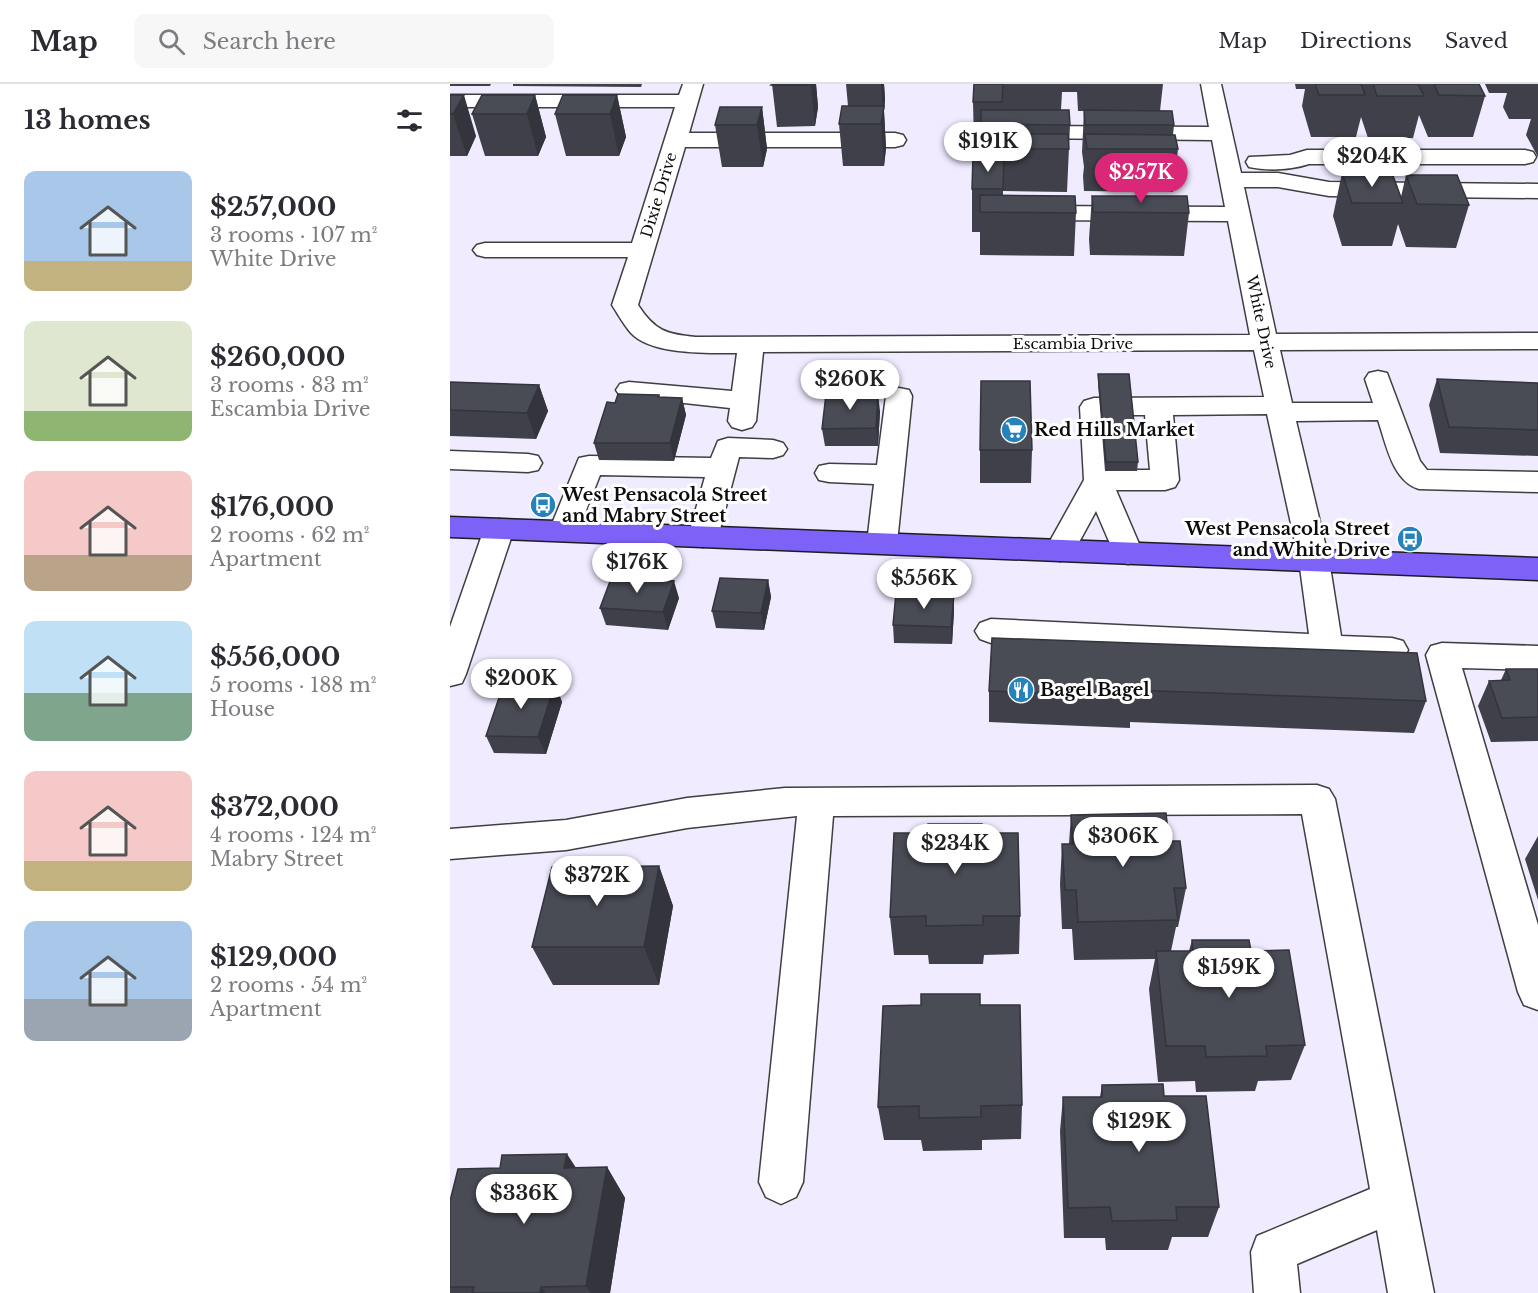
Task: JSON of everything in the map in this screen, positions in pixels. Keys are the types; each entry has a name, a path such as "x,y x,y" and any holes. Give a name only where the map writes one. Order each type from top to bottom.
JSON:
{"main road":[{"path":"450,527 1538,569"}],"street":[{"name":"White Drive","path":"1211,84 1265,343 1314,560 1327,647"},
{"path":"450,100 472,109 690,93"},
{"name":"Dixie Drive","path":"625,305 690,93"},
{"path":"1016,132 1222,134"},
{"path":"676,140 805,149 895,140"},
{"path":"1229,171 1292,162 1307,157 1525,157"},
{"path":"1490,157 1505,190"},
{"path":"1229,171 1329,189 1538,191"},
{"path":"1016,213 1238,214"},
{"path":"485,250 642,250"},
{"name":"Escambia Drive","path":"625,305 641,329 670,342 696,345 1538,341"},
{"path":"703,537 731,458 745,401 751,345"},
{"path":"1378,379 1407,463 1419,479 1538,482"},
{"path":"629,390 745,401"},
{"path":"882,543 898,396"},
{"path":"1098,480 1165,480 1158,406"},
{"path":"1128,553 1098,480 1094,407 1158,406 1388,411"},
{"path":"564,531 590,465 731,458 773,449"},
{"path":"450,460 528,463"},
{"path":"829,473 890,475"},
{"path":"1060,550 1098,480"},
{"path":"450,674 499,529"},
{"path":"991,631 1392,650"},
{"path":"1537,987 1442,655 1538,658"},
{"path":"450,844 566,835 687,813 785,802 1317,799 1411,1293"},
{"path":"781,1182 816,802"},
{"path":"1278,1293 1273,1252 1393,1201"}],"building":[{"path":"811,84 811,85 771,85"},
{"path":"974,84 1003,84 1002,102 973,102"},
{"path":"1315,84 1361,84 1365,95 1319,95"},
{"path":"1373,84 1418,84 1424,96 1377,96"},
{"path":"1434,84 1479,84 1485,96 1439,95"},
{"path":"450,95 464,95 453,114 450,114"},
{"path":"482,95 535,95 527,114 472,114"},
{"path":"563,95 617,95 610,114 555,114"},
{"path":"842,106 884,106 881,124 839,124"},
{"path":"720,107 762,107 757,125 715,125"},
{"path":"981,110 1069,110 1070,125 981,124"},
{"path":"1084,110 1172,111 1174,125 1085,125"},
{"path":"979,134 1068,134 1069,149 978,149"},
{"path":"1085,134 1175,135 1178,149 1087,149"},
{"path":"973,156 1004,157 1003,189 972,189"},
{"path":"1342,173 1392,173 1403,203 1352,203"},
{"path":"1406,175 1457,175 1469,205 1417,204"},
{"path":"980,195 1075,196 1076,213 980,212"},
{"path":"1092,196 1187,196 1189,213 1093,212"},
{"path":"1098,374 1129,374 1138,462 1106,462"},
{"path":"1437,379 1538,383 1538,430 1449,427"},
{"path":"981,381 1030,381 1032,450 980,450"},
{"path":"450,382 539,385 527,413 450,410"},
{"path":"618,394 682,398 670,443 594,443 607,402 615,403"},
{"path":"826,394 878,394 876,428 822,429"},
{"path":"612,576 674,581 663,612 600,608"},
{"path":"720,578 768,580 761,613 712,611"},
{"path":"896,593 954,594 951,627 893,625"},
{"path":"992,638 1417,653 1426,701 1133,690 1133,696 989,691"},
{"path":"1506,669 1538,669 1538,717 1502,718 1489,681 1510,680"},
{"path":"504,683 555,684 538,737 486,736"},
{"path":"1166,813 1169,841 1180,841 1186,888 1174,888 1178,920 1078,922 1076,890 1065,890 1062,844 1073,844 1071,815"},
{"path":"928,824 982,824 982,833 1018,833 1020,916 983,916 983,925 926,926 926,916 890,917 894,833 928,833"},
{"path":"659,866 644,947 532,947 552,867"},
{"path":"1192,940 1249,940 1251,951 1289,950 1305,1045 1266,1046 1267,1056 1206,1057 1205,1046 1166,1046 1156,951 1193,951"},
{"path":"921,994 980,994 980,1005 1020,1005 1022,1105 981,1106 981,1117 919,1118 919,1106 878,1107 883,1006 921,1005"},
{"path":"1163,1084 1164,1096 1206,1096 1219,1207 1176,1207 1177,1220 1112,1221 1110,1207 1068,1208 1063,1097 1102,1097 1102,1085"},
{"path":"567,1154 564,1168 607,1167 586,1286 541,1287 540,1293 472,1293 474,1287 450,1287 450,1201 458,1169 500,1168 502,1155"}],"place":[{"name":"Red Hills Market","path":"1014,430"},
{"name":"West Pensacola Street and Mabry Street","path":"543,505"},
{"name":"West Pensacola Street and White Drive","path":"1410,539"},
{"name":"Bagel Bagel","path":"1021,690"}]}
